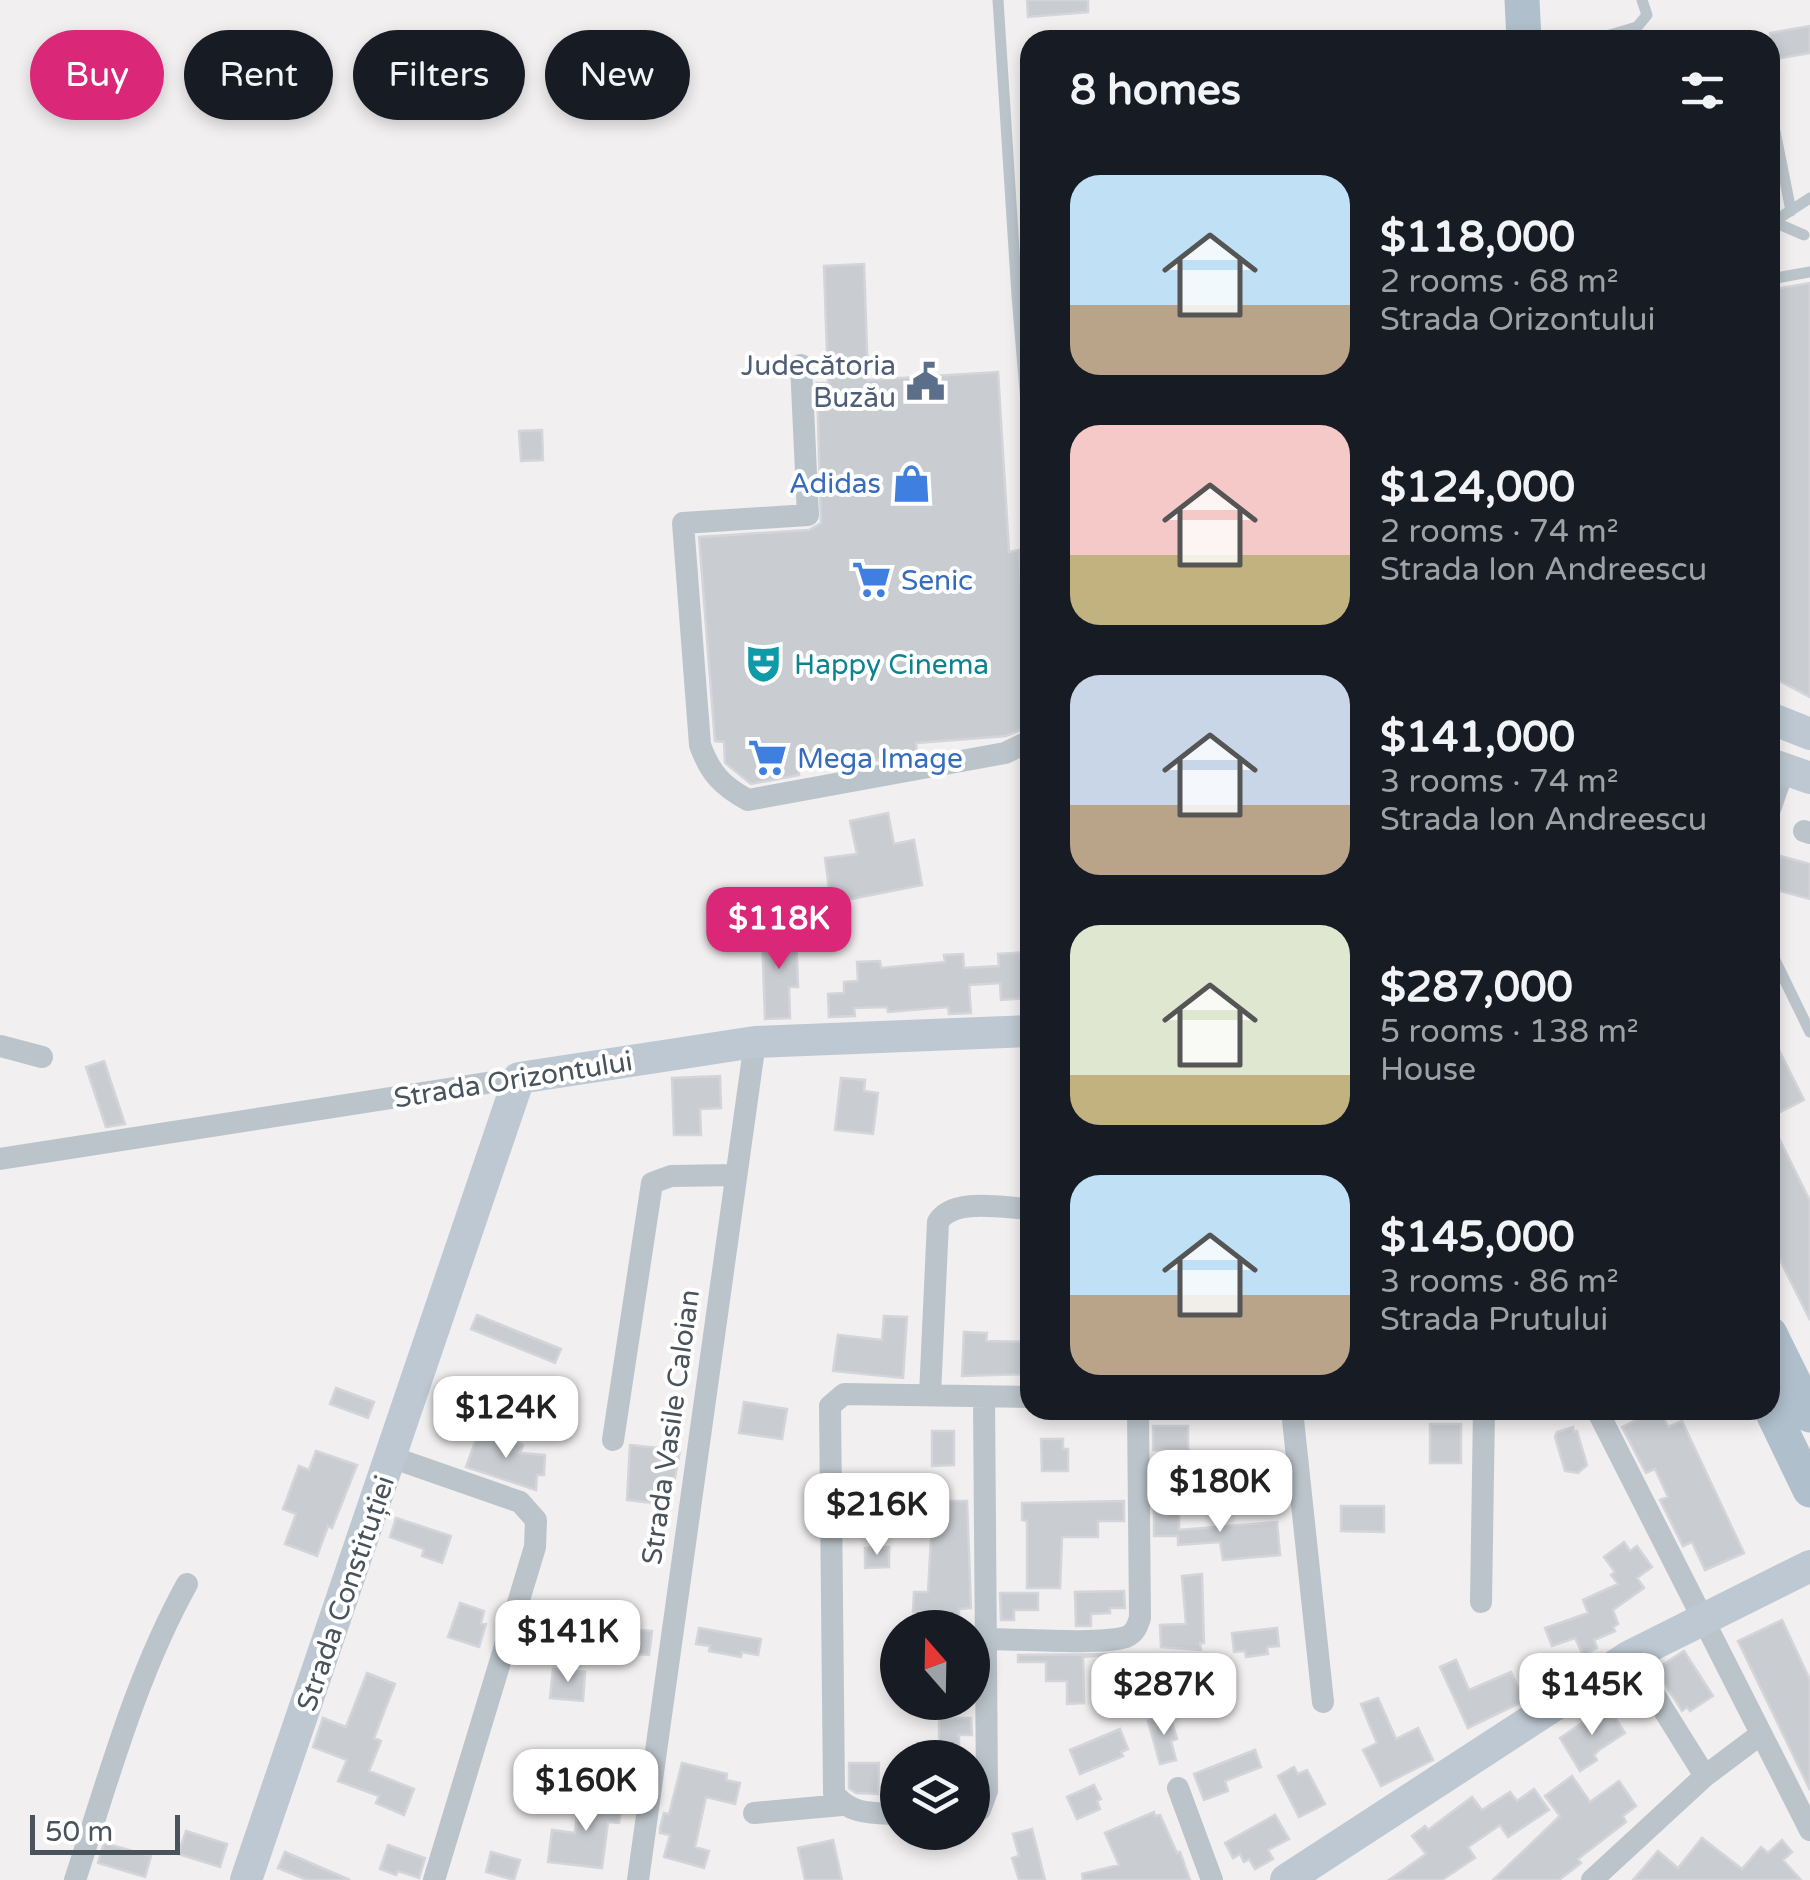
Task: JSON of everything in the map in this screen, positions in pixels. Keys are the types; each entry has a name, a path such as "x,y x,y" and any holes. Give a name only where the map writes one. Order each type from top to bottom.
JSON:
{"main road":[{"path":"1522,0 1524,30"},
{"path":"1546,0 1547,30"},
{"path":"1780,1354 1810,1414"},
{"path":"1776,1420 1810,1490"}],"street":[{"path":"800,365 808,515 683,523 700,745 708,766 724,787 748,800 1005,753 1020,746"},
{"path":"1780,722 1810,734"},
{"name":"Strada Orizontului","path":"0,1159 755,1042 1020,1031"},
{"name":"Strada Vasile Caloian","path":"638,1880 755,1042"},
{"path":"0,1046 42,1057"},
{"name":"Strada Constituției","path":"246,1880 519,1078"},
{"path":"613,1440 652,1183 671,1176 736,1175"},
{"path":"930,1396 938,1222 942,1215 956,1208 1020,1208"},
{"path":"842,1805 834,1793 832,1778 828,1416 836,1399 844,1394 1020,1397"},
{"path":"984,1396 986,1610"},
{"path":"990,1639 1110,1639 1131,1635 1136,1629 1140,1618 1138,1420"},
{"path":"1293,1420 1322,1702"},
{"path":"1481,1602 1484,1420"},
{"path":"1601,1420 1810,1830"},
{"path":"391,1457 520,1502 536,1520 535,1547 434,1880"},
{"path":"1286,1880 1630,1656 1810,1566"},
{"path":"75,1880 143,1676 163,1627 187,1584"},
{"path":"1630,1656 1704,1776"},
{"path":"1592,1880 1704,1776 1761,1734"},
{"path":"1178,1788 1212,1880"},
{"path":"754,1813 842,1805 856,1811 880,1813"}],"lane":[{"path":"998,0 1020,260"},
{"path":"1627,30 1637,27 1647,15 1642,0"},
{"path":"1780,154 1790,211"},
{"path":"1780,218 1810,198"},
{"path":"1780,226 1804,235"},
{"path":"1780,278 1810,272"},
{"path":"1780,798 1790,771"},
{"path":"1780,970 1810,1032"}],"building":[{"path":"1027,0 1088,0 1088,12 1028,17"},
{"path":"1810,26 1810,53 1780,58 1780,31"},
{"path":"864,264 868,380 998,372 1009,552 1019,550 1020,566 1020,730 1006,736 916,743 917,754 886,760 799,762 799,775 751,784 725,763 724,742 715,741 699,537 809,530 821,523 817,383 828,383 824,266"},
{"path":"1810,283 1810,697 1780,681 1780,288"},
{"path":"542,430 543,460 521,461 519,431"},
{"path":"888,813 894,844 914,840 922,885 831,903 825,858 857,854 850,821"},
{"path":"1780,856 1810,864 1810,899 1780,891"},
{"path":"796,931 798,987 789,987 790,1018 765,1019 762,933"},
{"path":"1020,953 1020,999 1001,1000 1000,983 969,985 971,1013 949,1014 948,1007 888,1012 887,1007 854,1008 855,1016 829,1017 828,994 844,993 844,982 858,981 857,962 880,961 881,968 945,962 944,955 963,954 964,968 999,966 998,954"},
{"path":"1780,1052 1804,1100 1780,1112"},
{"path":"104,1061 125,1124 106,1127 86,1067"},
{"path":"720,1076 721,1108 700,1109 701,1135 674,1135 672,1078"},
{"path":"841,1078 865,1080 864,1091 878,1093 873,1134 835,1130"},
{"path":"1780,1140 1810,1201 1810,1320 1780,1260"},
{"path":"477,1315 561,1349 555,1363 471,1329"},
{"path":"884,1316 907,1317 903,1378 833,1371 838,1335 882,1340"},
{"path":"964,1332 987,1333 986,1341 1020,1342 1020,1374 962,1376"},
{"path":"336,1388 374,1402 368,1418 330,1404"},
{"path":"744,1402 787,1409 782,1439 739,1433"},
{"path":"1636,1420 1665,1420 1668,1427 1682,1421 1744,1553 1705,1570 1692,1542 1683,1546 1660,1500 1668,1497 1655,1469 1646,1473 1622,1427"},
{"path":"1430,1424 1461,1424 1461,1463 1430,1463"},
{"path":"1153,1426 1188,1426 1188,1450 1153,1450"},
{"path":"1573,1427 1587,1465 1578,1473 1565,1471 1555,1437 1557,1432"},
{"path":"479,1431 523,1445 520,1453 545,1455 544,1475 537,1475 536,1490 466,1467"},
{"path":"932,1431 954,1431 954,1465 932,1466"},
{"path":"1041,1439 1063,1439 1063,1449 1068,1449 1068,1471 1042,1471"},
{"path":"630,1445 680,1450 670,1505 627,1500"},
{"path":"316,1451 357,1465 317,1556 285,1544 296,1514 283,1509 299,1466 309,1470"},
{"path":"1216,1451 1221,1487 1198,1490 1193,1454"},
{"path":"911,1501 967,1501 971,1608 913,1610 914,1592 928,1592 932,1521 912,1521"},
{"path":"1124,1501 1124,1521 1098,1521 1098,1537 1062,1537 1060,1588 1027,1588 1027,1521 1022,1520 1022,1503"},
{"path":"1154,1503 1179,1503 1179,1530 1277,1522 1280,1555 1223,1560 1220,1542 1178,1545 1178,1536 1154,1536"},
{"path":"1341,1506 1384,1506 1384,1532 1341,1531"},
{"path":"396,1518 451,1536 442,1563 422,1556 424,1549 390,1537"},
{"path":"1624,1542 1630,1551 1637,1546 1652,1567 1637,1578 1644,1588 1613,1610 1618,1624 1613,1627 1615,1631 1594,1640 1597,1648 1583,1655 1575,1638 1552,1646 1545,1628 1588,1613 1583,1600 1618,1584 1604,1557"},
{"path":"889,1547 889,1567 865,1568 865,1548"},
{"path":"1202,1574 1201,1650 1161,1647 1160,1625 1186,1624 1182,1576"},
{"path":"1124,1591 1125,1608 1091,1614 1091,1626 1076,1626 1075,1592"},
{"path":"1000,1593 1038,1593 1038,1610 1014,1610 1014,1620 1001,1620"},
{"path":"460,1603 484,1611 481,1623 486,1624 479,1647 448,1637"},
{"path":"1782,1620 1810,1680 1810,1790 1738,1641"},
{"path":"601,1626 652,1631 649,1655 599,1651"},
{"path":"699,1628 761,1639 758,1655 742,1652 741,1657 709,1651 710,1646 696,1644"},
{"path":"1277,1628 1279,1646 1267,1647 1268,1654 1246,1657 1245,1651 1234,1652 1232,1633"},
{"path":"1684,1651 1713,1696 1690,1711 1687,1707 1682,1711 1656,1669"},
{"path":"1113,1654 1083,1657 1084,1703 1067,1704 1067,1681 1046,1681 1046,1662 1018,1662 1018,1655"},
{"path":"1456,1660 1469,1690 1511,1672 1524,1701 1468,1728 1440,1667"},
{"path":"553,1669 585,1672 583,1701 550,1698"},
{"path":"367,1673 395,1684 374,1738 381,1741 369,1771 414,1789 404,1815 376,1803 379,1796 338,1781 347,1760 313,1747 323,1718 346,1727"},
{"path":"1378,1698 1396,1739 1418,1728 1433,1760 1381,1786 1363,1750 1377,1743 1361,1704"},
{"path":"1602,1709 1605,1713 1610,1710 1625,1733 1599,1750 1594,1755 1597,1760 1580,1771 1560,1738"},
{"path":"1170,1715 1177,1739 1171,1741 1176,1760 1160,1764 1148,1721"},
{"path":"939,1720 971,1720 972,1735 939,1740"},
{"path":"1120,1729 1128,1749 1121,1752 1123,1756 1080,1774 1070,1750"},
{"path":"1255,1750 1261,1767 1225,1781 1228,1791 1204,1800 1194,1774"},
{"path":"682,1763 727,1774 726,1780 740,1783 735,1804 706,1797 695,1847 709,1851 704,1868 664,1857 670,1835 660,1833 660,1828 664,1813 669,1814"},
{"path":"849,1763 879,1763 878,1794 856,1793 849,1788"},
{"path":"1294,1767 1298,1774 1307,1770 1325,1804 1299,1817 1278,1776"},
{"path":"1572,1776 1590,1802 1619,1781 1636,1806 1623,1816 1626,1822 1578,1859 1581,1863 1559,1880 1493,1880 1560,1816 1545,1796"},
{"path":"1094,1785 1101,1799 1097,1801 1100,1809 1077,1819 1067,1797"},
{"path":"1534,1789 1549,1810 1508,1837 1500,1825 1468,1847 1475,1858 1442,1880 1389,1880 1426,1854 1412,1836 1425,1826 1428,1830 1472,1797 1482,1810 1510,1792 1517,1801"},
{"path":"579,1797 622,1802 619,1823 608,1822 602,1868 548,1862 552,1830 575,1833"},
{"path":"1154,1812 1155,1816 1160,1815 1177,1853 1180,1852 1190,1880 1083,1880 1082,1874 1119,1865 1105,1833"},
{"path":"1275,1815 1289,1839 1268,1850 1273,1859 1255,1869 1240,1854 1233,1858 1225,1843"},
{"path":"1032,1829 1045,1880 1019,1880 1012,1858 1019,1856 1013,1834"},
{"path":"186,1831 227,1844 220,1867 178,1854"},
{"path":"1702,1838 1742,1869 1761,1847 1768,1853 1782,1840 1792,1852 1783,1860 1801,1880 1633,1880 1658,1851 1678,1868"},
{"path":"833,1840 842,1880 805,1880 798,1848"},
{"path":"104,1843 151,1856 145,1877 98,1863"},
{"path":"388,1845 425,1858 419,1878 380,1869"},
{"path":"285,1852 350,1880 307,1880 278,1868"},
{"path":"491,1852 520,1860 514,1880 486,1872"}],"place":[{"name":"Judecătoria Buzău","path":"926,381"},
{"name":"Adidas","path":"911,483"},
{"name":"Senic","path":"871,580"},
{"name":"Happy Cinema","path":"764,664"},
{"name":"Mega Image","path":"767,758"}]}
